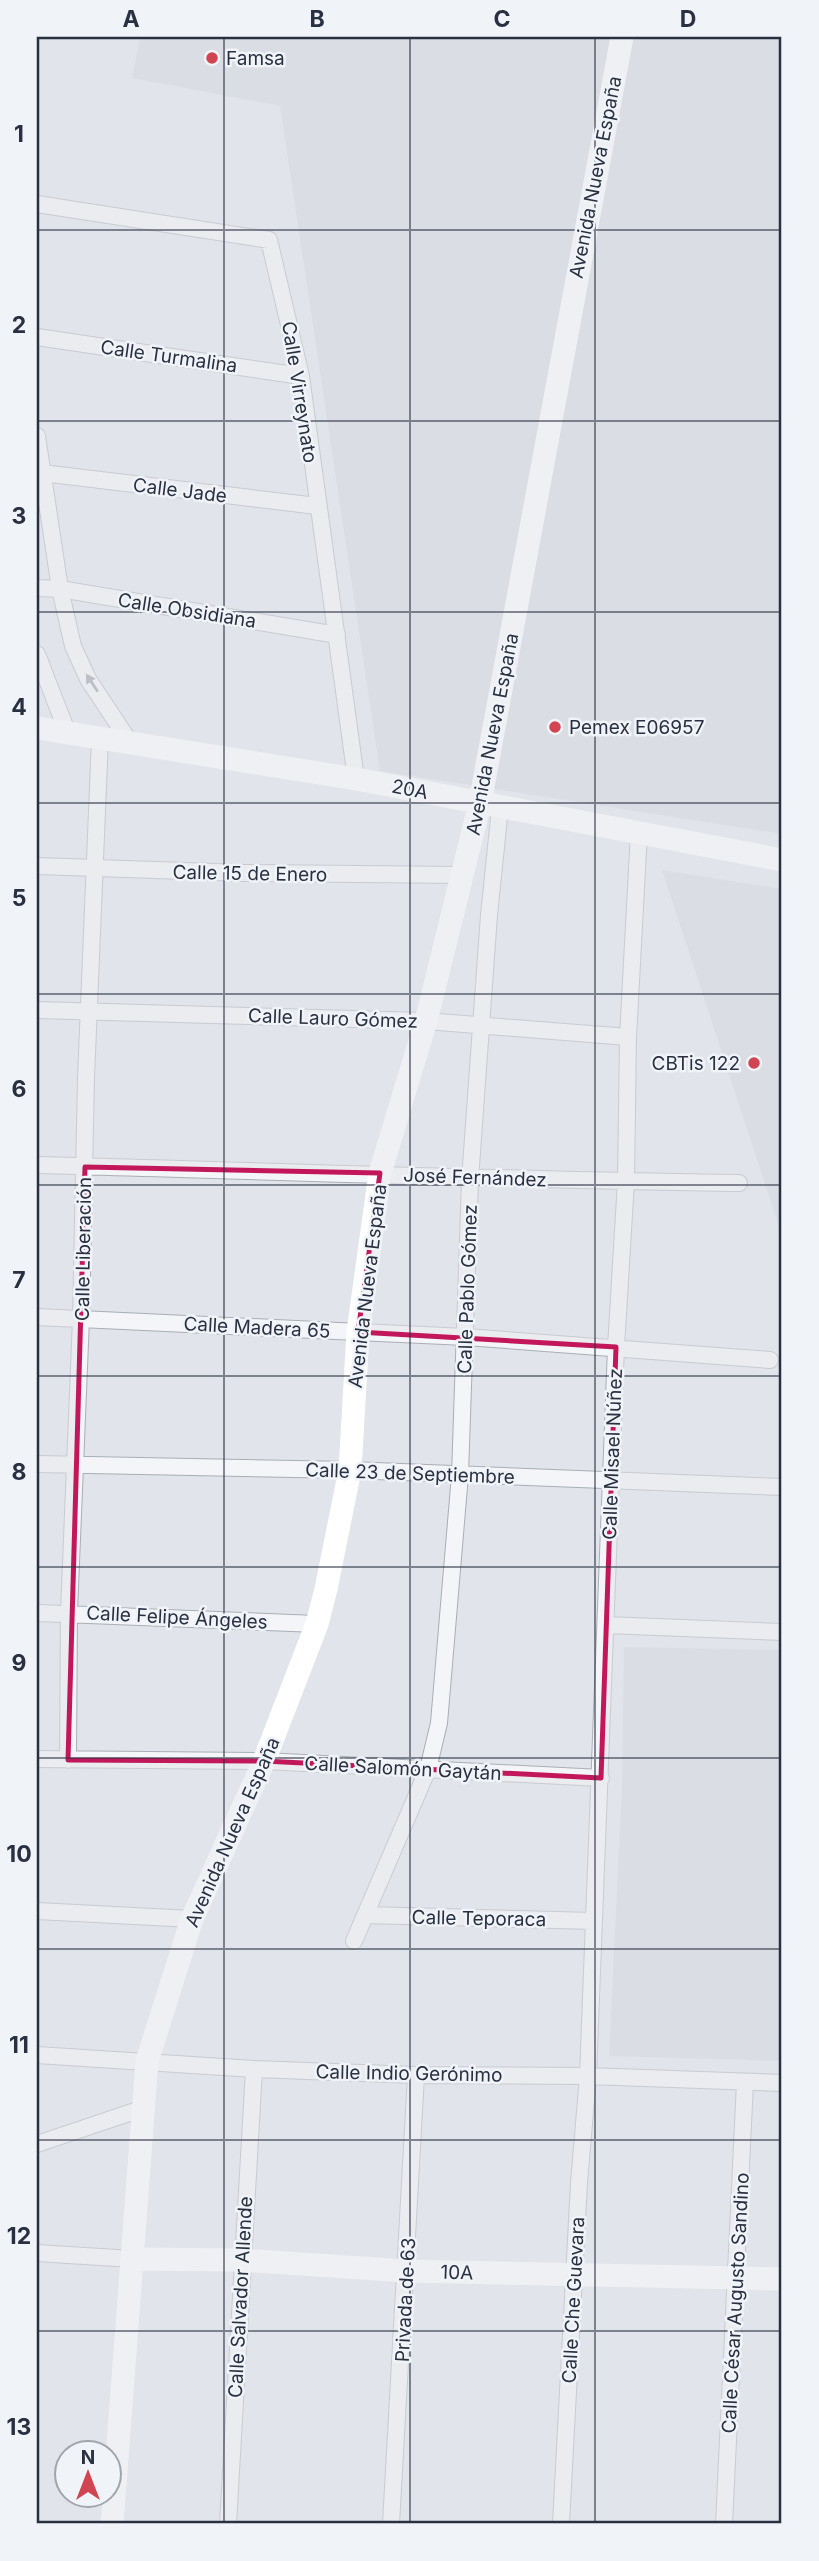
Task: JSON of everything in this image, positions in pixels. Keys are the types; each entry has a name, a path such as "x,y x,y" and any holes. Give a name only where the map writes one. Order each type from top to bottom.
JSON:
{"main road":[{"name":"Avenida Nueva España","path":"112,2524 141,2109 147,2061 192,1919 264,1761 317,1624 350,1470 358,1332 380,1173 426,1021 464,875 490,806 622,37"},
{"name":"20A","path":"37,728 356,779 782,860"},
{"name":"10A","path":"132,2259 241,2260 407,2271 782,2279"}],"street":[{"name":"Calle Virreynato","path":"37,204 269,240 301,376 356,779"},
{"name":"Calle Turmalina","path":"37,337 301,376"},
{"path":"37,436 60,589 73,646 88,679 129,741"},
{"name":"Calle Jade","path":"42,473 317,506"},
{"name":"Calle Obsidiana","path":"37,588 60,589 337,635"},
{"path":"37,654 68,734"},
{"name":"Calle Liberación","path":"68,1760 69,1612 100,738"},
{"name":"Calle Pablo Gómez","path":"428,1769 439,1723 460,1475 470,1180 482,1027 490,806"},
{"name":"Calle Misael Núñez","path":"588,2076 607,1625 610,1482 626,1181 628,1037 639,832"},
{"name":"Calle 15 de Enero","path":"37,866 94,870 464,875"},
{"name":"Calle Lauro Gómez","path":"37,1010 426,1021 628,1037"},
{"name":"José Fernández","path":"37,1166 380,1173 470,1180 739,1183"},
{"name":"Calle Madera 65","path":"37,1317 466,1337 769,1360"},
{"name":"Calle 23 de Septiembre","path":"37,1464 350,1470 782,1487"},
{"name":"Calle Felipe Ángeles","path":"37,1613 69,1612 317,1624"},
{"path":"607,1625 782,1632"},
{"name":"Calle Salomón Gaytán","path":"37,1759 264,1761 601,1779"},
{"path":"354,1941 428,1769"},
{"path":"37,1911 192,1919"},
{"name":"Calle Teporaca","path":"365,1915 593,1921"},
{"name":"Calle Indio Gerónimo","path":"37,2054 254,2069 782,2083"},
{"name":"Calle Salvador Allende","path":"228,2524 254,2069"},
{"name":"Privada de 63","path":"391,2524 416,2075"},
{"name":"Calle Che Guevara","path":"561,2524 579,2183 588,2076"},
{"name":"Calle César Augusto Sandino","path":"724,2524 745,2082"},
{"path":"37,2144 141,2109"},
{"path":"37,2253 132,2259"}],"highlighted area":[{"path":"85,1167 380,1173 358,1332 616,1347 601,1778 264,1761 68,1760"}],"shaded area":[{"path":"140,37 782,37 782,834 380,771 280,106 132,78"},
{"name":"CBTis 122","path":"662,870 782,889 782,1236"},
{"path":"624,1647 782,1650 782,2061 609,2056 622,1787"}],"place":[{"name":"Famsa","path":"212,58"},
{"name":"Pemex E06957","path":"555,727"},
{"name":"CBTis 122","path":"754,1063"}]}
